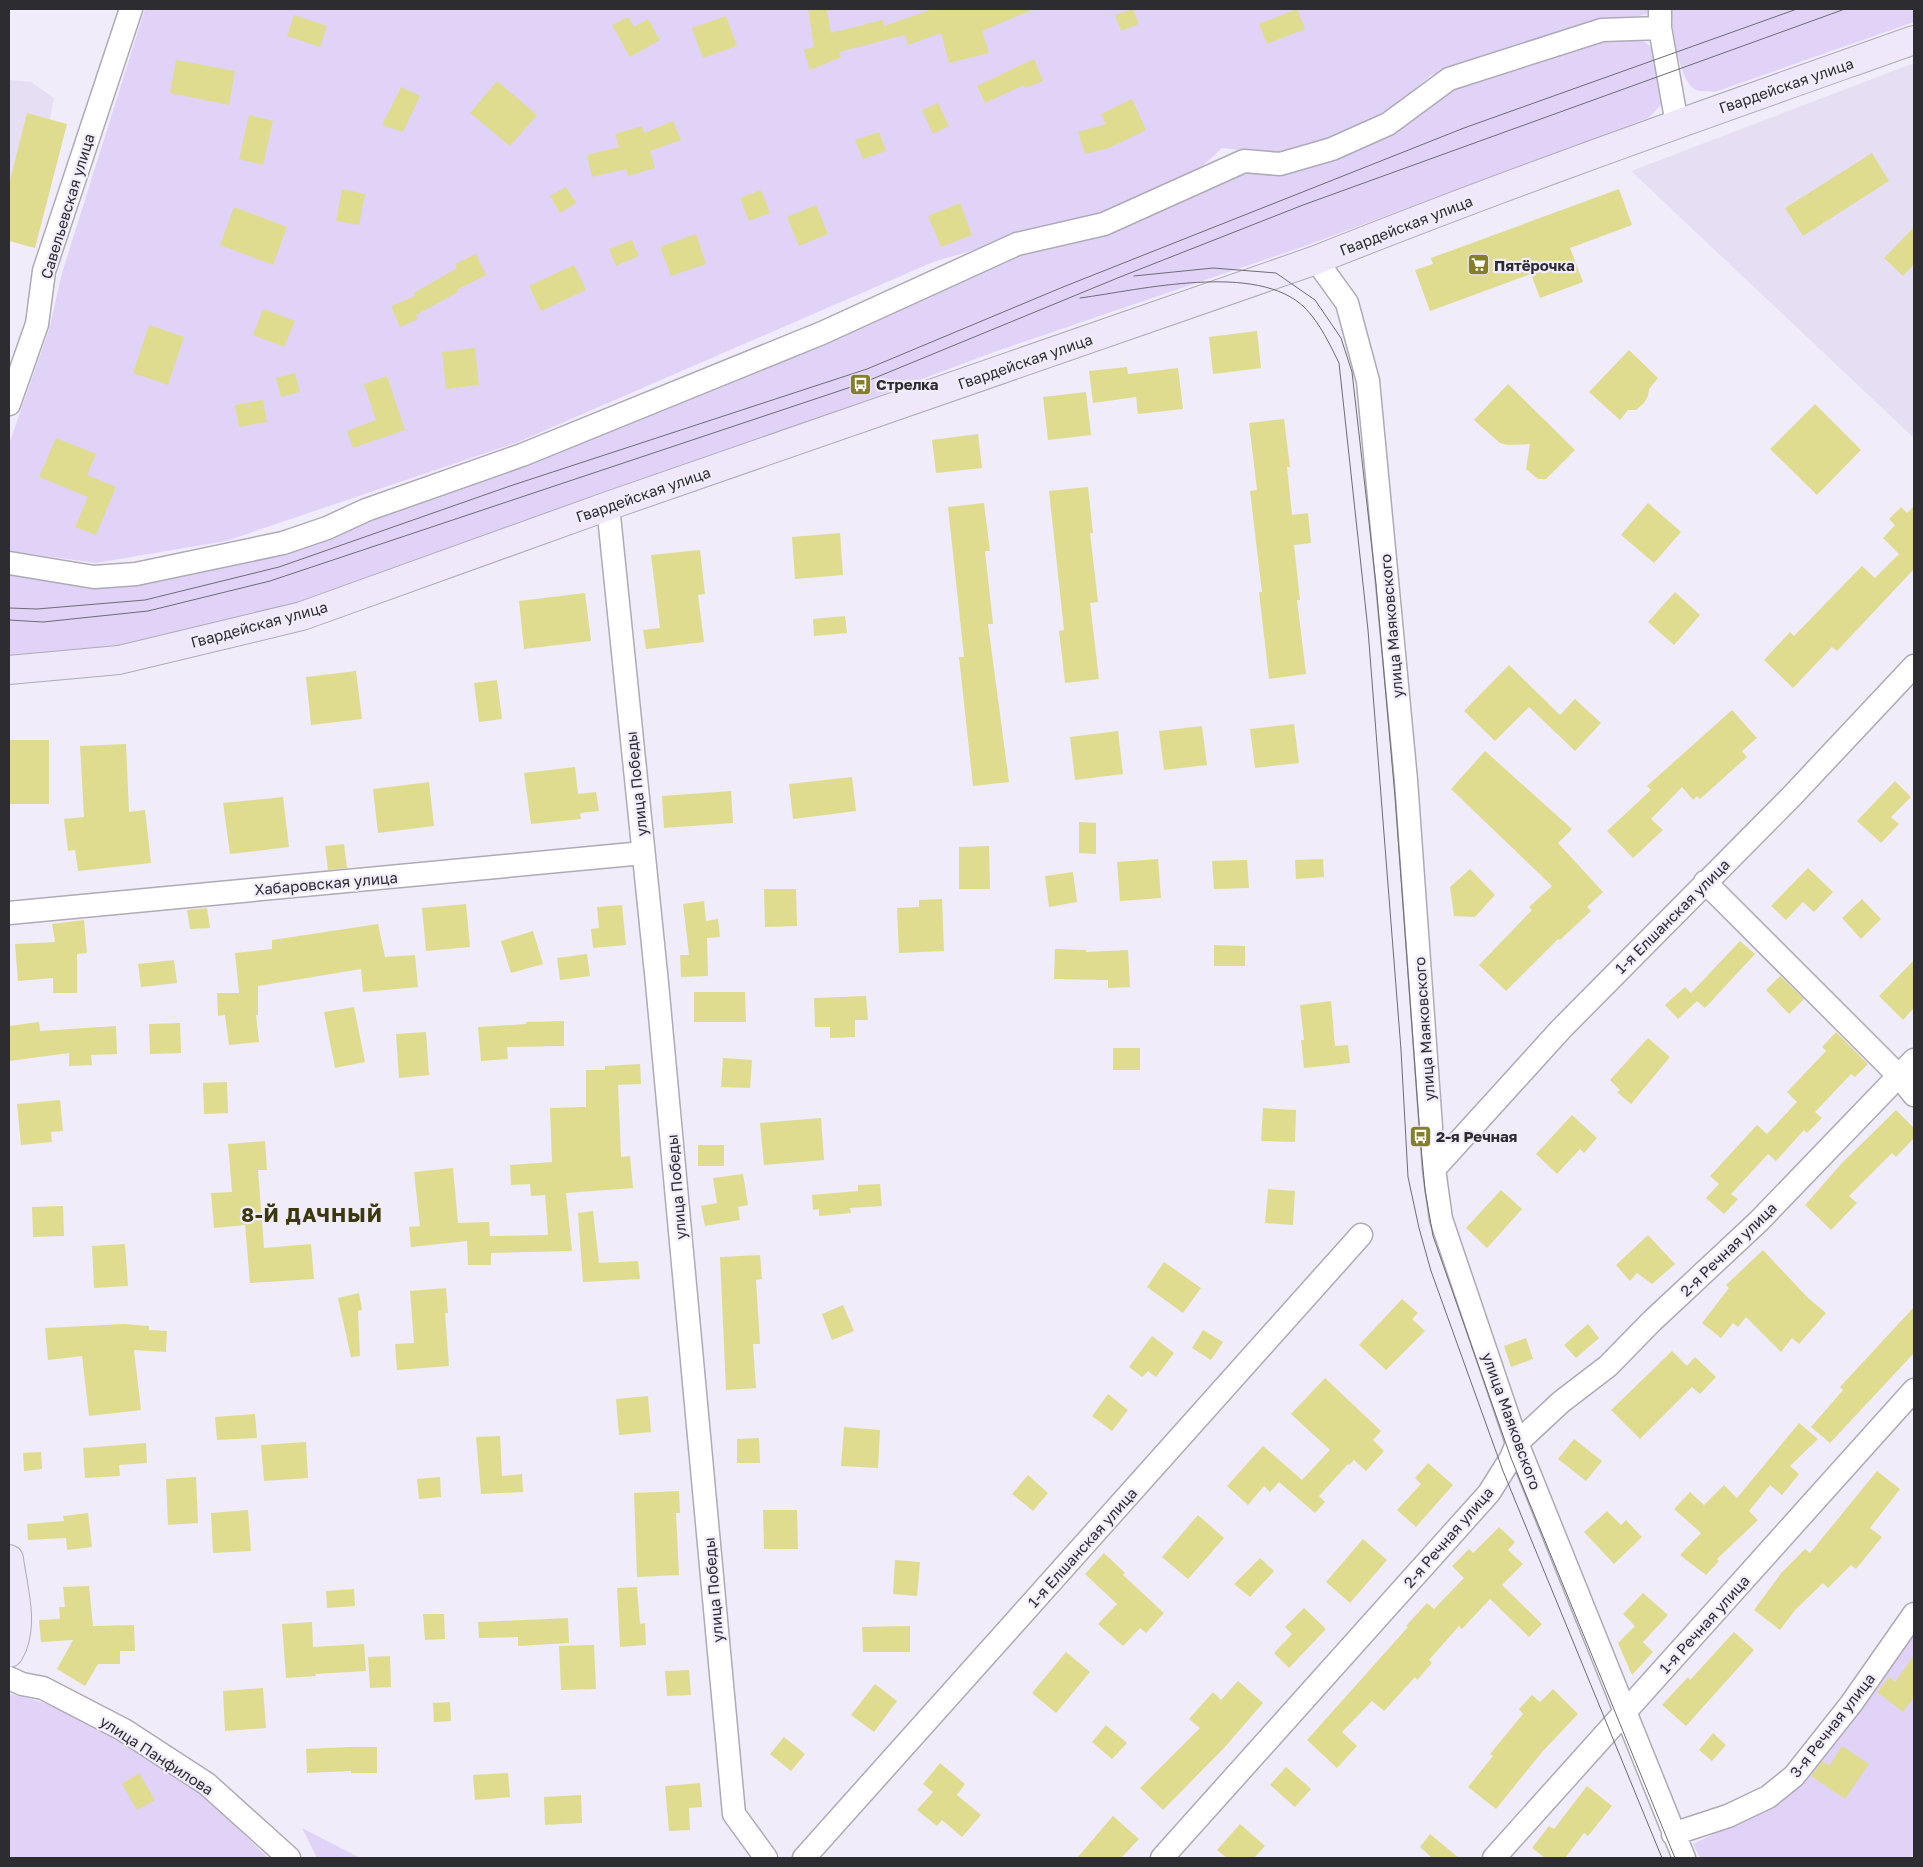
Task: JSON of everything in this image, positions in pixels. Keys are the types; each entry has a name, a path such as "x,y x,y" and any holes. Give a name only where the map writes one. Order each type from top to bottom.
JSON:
{"main road":[{"name":"Гвардейская улица","path":"9,670 119,660 302,616 608,506 1316,260 1393,229 1677,124 1914,40"},
{"path":"9,1559 18,1628 15,1644 9,1653"}],"street":[{"name":"Савельевская улица","path":"9,404 37,324 44,271 132,9"},
{"path":"9,563 94,577 136,574 292,540 328,528 366,510 522,456 822,333 976,260 1017,244 1104,224 1244,161 1280,164 1332,149 1388,124 1449,79 1602,30 1660,18 1677,124"},
{"name":"улица Маяковского","path":"1316,260 1347,303 1368,381 1406,780 1434,1169 1441,1219 1516,1443 1684,1858"},
{"name":"улица Победы","path":"608,506 644,853 734,1814 766,1858"},
{"name":"1-я Елшанская улица","path":"1434,1169 1561,1029 1790,797 1914,666"},
{"name":"Хабаровская улица","path":"9,913 644,853"},
{"path":"1705,882 1899,1076 1914,1095"},
{"name":"2-я Речная улица","path":"1162,1858 1489,1494 1511,1458 1516,1443 1561,1402 1608,1366 1652,1321 1759,1221 1914,1060"},
{"name":"1-я Елшанская улица","path":"804,1858 1361,1235"},
{"name":"1-я Речная улица","path":"1494,1858 1914,1390"},
{"name":"3-я Речная улица","path":"1673,1834 1736,1812 1768,1797 1794,1776 1851,1704 1914,1614"},
{"name":"улица Панфилова","path":"9,1678 22,1684 43,1688 124,1730 207,1784 289,1858"}],"shaded area":[{"path":"145,9 1648,9 1647,14 1547,38 1431,75 1385,115 1285,155 1222,148 1192,176 1099,213 933,262 518,442 226,541 96,563 9,551 9,444 49,330 62,273"},
{"path":"1672,9 1914,9 1914,22 1715,92 1696,90 1690,85 1685,76 1677,53"},
{"path":"1639,37 1652,48 1662,90 1661,105 1648,118 1305,246 994,352 606,498 296,605 117,649 9,661 9,571 25,574 212,557 591,427 943,273 1240,175 1297,169 1450,89 1592,39"},
{"path":"1914,63 1914,438 1631,171"},
{"path":"9,80 31,82 54,98 50,119 27,114 9,184"},
{"path":"1914,1628 1914,1858 1700,1858 1693,1844 1769,1807"},
{"path":"9,1694 35,1700 60,1709 109,1732 133,1746 208,1800 268,1858 9,1858"},
{"path":"302,1828 360,1858 317,1858"}],"building":[{"path":"808,9 827,9 831,33 883,20 884,26 933,9 1034,9 982,31 989,53 949,63 941,33 908,45 905,35 839,52 841,57 810,70 804,50 814,47"},
{"path":"1133,9 1139,24 1121,31 1115,15"},
{"path":"1297,9 1305,29 1267,44 1259,24"},
{"path":"294,15 327,26 320,47 287,36"},
{"path":"726,16 737,46 703,58 692,28"},
{"path":"628,17 634,27 648,19 660,40 630,57 612,25"},
{"path":"1034,59 1043,81 1025,88 1024,85 985,103 977,86"},
{"path":"176,60 235,71 229,105 170,93"},
{"path":"497,81 537,115 510,146 470,113"},
{"path":"401,87 420,96 403,132 382,125"},
{"path":"1132,99 1146,130 1109,148 1085,154 1078,132 1106,124 1101,114"},
{"path":"938,103 949,126 933,134 922,110"},
{"path":"27,113 67,124 35,248 9,241 9,184"},
{"path":"249,115 273,121 263,165 239,159"},
{"path":"673,121 681,140 650,151 655,168 628,176 626,169 592,177 587,155 619,147 615,134 642,126 644,133"},
{"path":"879,132 886,151 863,159 855,140"},
{"path":"1872,153 1889,181 1803,236 1785,208"},
{"path":"566,187 576,203 560,213 550,196"},
{"path":"342,189 365,194 359,225 336,221"},
{"path":"1619,189 1632,225 1570,248 1583,282 1540,298 1531,274 1430,311 1415,270 1433,264 1431,258"},
{"path":"761,190 770,213 749,221 740,198"},
{"path":"960,203 972,235 941,247 928,216"},
{"path":"816,205 828,234 799,246 787,217"},
{"path":"234,207 287,227 273,265 220,245"},
{"path":"1914,227 1914,264 1903,276 1884,258"},
{"path":"696,234 706,264 671,276 660,247"},
{"path":"632,240 639,256 616,266 609,249"},
{"path":"476,254 486,275 416,315 418,319 400,327 391,306 415,296 414,293 457,268 455,264"},
{"path":"574,265 586,290 541,311 529,286"},
{"path":"263,309 295,321 284,347 253,335"},
{"path":"149,325 184,337 168,385 133,373"},
{"path":"1257,331 1261,368 1213,374 1209,337"},
{"path":"475,348 479,385 446,389 442,352"},
{"path":"1629,350 1658,378 1649,389 1644,403 1636,410 1628,410 1620,420 1589,392"},
{"path":"1127,367 1128,374 1178,368 1183,409 1138,414 1136,397 1093,403 1089,371"},
{"path":"295,373 300,392 281,397 276,378"},
{"path":"387,376 405,430 353,448 347,431 376,420 364,384"},
{"path":"1508,384 1575,450 1546,479 1538,479 1526,469 1530,444 1508,445 1500,443 1474,420"},
{"path":"1086,392 1091,435 1048,440 1043,397"},
{"path":"263,400 267,422 239,427 235,405"},
{"path":"1815,404 1861,450 1817,495 1770,449"},
{"path":"1284,419 1290,467 1287,467 1292,515 1308,513 1311,543 1294,545 1300,600 1297,600 1306,674 1269,679 1259,592 1262,592 1250,491 1257,490 1249,423"},
{"path":"978,434 982,468 936,473 932,440"},
{"path":"56,438 96,454 87,475 116,487 96,535 75,527 88,497 39,477"},
{"path":"1088,487 1093,533 1090,533 1098,602 1090,603 1099,679 1065,683 1059,631 1064,630 1049,491"},
{"path":"984,503 990,551 985,551 993,624 988,624 1009,782 973,786 959,657 964,657 948,507"},
{"path":"1648,503 1681,532 1654,563 1621,535"},
{"path":"1914,506 1914,569 1837,651 1832,647 1793,688 1764,660 1790,632 1794,636 1862,566 1875,578 1899,554 1883,538 1895,525 1889,519 1901,507 1907,513"},
{"path":"840,533 843,575 795,579 792,537"},
{"path":"700,550 705,594 698,595 704,642 646,649 643,630 660,628 651,555"},
{"path":"1675,592 1700,615 1674,645 1648,622"},
{"path":"585,593 591,641 524,649 519,601"},
{"path":"845,616 847,633 814,636 813,619"},
{"path":"1509,665 1560,715 1575,699 1601,723 1575,751 1529,707 1495,741 1464,711"},
{"path":"356,671 362,719 311,725 306,677"},
{"path":"497,680 502,719 479,722 474,683"},
{"path":"1732,710 1757,738 1742,751 1747,757 1700,799 1697,796 1693,800 1682,787 1651,819 1663,830 1633,858 1607,831 1651,790 1647,786"},
{"path":"1294,724 1299,763 1255,768 1250,729"},
{"path":"1202,726 1207,765 1164,770 1159,731"},
{"path":"1118,731 1123,774 1075,780 1070,737"},
{"path":"9,740 49,740 49,804 9,804"},
{"path":"126,744 129,812 145,810 151,863 78,871 75,850 68,851 64,819 84,817 80,746"},
{"path":"1485,751 1572,829 1558,843 1603,892 1587,907 1591,911 1560,940 1558,939 1506,991 1479,965 1532,910 1529,907 1552,886 1451,789"},
{"path":"575,767 578,794 596,792 599,811 580,813 581,819 531,824 524,773"},
{"path":"852,777 856,811 793,819 789,784"},
{"path":"1895,781 1911,797 1891,817 1899,824 1881,843 1857,821"},
{"path":"429,782 434,826 378,833 373,789"},
{"path":"731,791 733,823 664,828 662,796"},
{"path":"283,797 289,847 230,854 223,803"},
{"path":"1079,822 1096,823 1096,854 1079,853"},
{"path":"344,844 347,868 328,870 325,846"},
{"path":"989,846 990,889 959,889 959,847"},
{"path":"1158,859 1161,898 1120,901 1117,862"},
{"path":"1323,859 1324,877 1296,879 1295,860"},
{"path":"1247,860 1249,888 1214,889 1212,861"},
{"path":"1808,868 1833,892 1814,912 1803,902 1786,920 1771,906"},
{"path":"1470,869 1495,895 1475,917 1454,916 1450,887"},
{"path":"1073,872 1077,902 1049,907 1045,876"},
{"path":"764,889 796,889 797,926 765,927"},
{"path":"942,899 944,951 899,953 897,908 919,907 919,900"},
{"path":"1862,899 1881,919 1861,939 1842,918"},
{"path":"704,901 706,921 718,919 720,937 707,938 708,976 681,977 680,955 689,955 683,904"},
{"path":"466,904 470,947 426,951 422,908"},
{"path":"622,905 626,945 593,948 591,929 599,928 597,907"},
{"path":"207,908 210,928 190,929 187,910"},
{"path":"84,920 87,953 77,954 77,993 53,993 53,978 18,981 15,944 55,942 52,924"},
{"path":"378,924 385,957 415,955 418,987 363,992 361,969 258,986 258,1015 256,1015 259,1042 229,1045 225,1015 218,1016 217,993 239,993 235,953 272,949 272,940"},
{"path":"533,931 543,964 511,973 501,941"},
{"path":"1740,941 1755,954 1705,1008 1697,1001 1678,1019 1665,1005 1685,987 1691,993"},
{"path":"1214,945 1245,946 1245,966 1214,966"},
{"path":"1055,949 1086,950 1086,952 1128,950 1130,987 1108,988 1108,980 1054,979"},
{"path":"587,954 590,976 560,980 557,958"},
{"path":"174,960 177,983 141,987 138,964"},
{"path":"1914,960 1914,1008 1903,1020 1879,996"},
{"path":"1780,976 1804,999 1789,1014 1766,990"},
{"path":"694,992 745,992 746,1022 694,1022"},
{"path":"866,996 868,1020 855,1020 855,1037 830,1038 830,1027 815,1027 814,998"},
{"path":"1331,1001 1335,1046 1348,1045 1350,1063 1304,1068 1301,1040 1304,1040 1300,1005"},
{"path":"354,1007 365,1062 335,1068 324,1012"},
{"path":"564,1021 564,1046 507,1047 508,1059 481,1061 478,1027 526,1024 526,1022"},
{"path":"39,1022 40,1031 116,1026 117,1054 91,1055 92,1065 69,1066 69,1053 9,1061 9,1026"},
{"path":"180,1023 181,1053 150,1054 149,1024"},
{"path":"426,1032 429,1075 399,1078 396,1034"},
{"path":"1836,1032 1868,1064 1855,1077 1851,1074 1815,1112 1822,1118 1807,1133 1804,1130 1776,1161 1768,1154 1731,1194 1738,1199 1724,1214 1706,1198 1719,1184 1710,1176 1757,1125 1767,1134 1797,1102 1787,1092 1826,1051 1822,1047"},
{"path":"1648,1038 1670,1057 1631,1104 1617,1092 1620,1090 1610,1080"},
{"path":"1113,1048 1140,1048 1140,1070 1113,1070"},
{"path":"723,1058 752,1060 750,1088 721,1087"},
{"path":"640,1064 641,1084 618,1085 621,1157 630,1156 633,1188 566,1193 572,1251 491,1253 491,1265 468,1265 467,1241 411,1247 409,1227 420,1226 414,1172 453,1168 458,1223 489,1222 490,1236 548,1235 545,1195 531,1196 530,1184 511,1185 510,1165 552,1162 550,1108 586,1107 586,1070 605,1070 605,1066"},
{"path":"227,1082 228,1113 204,1114 203,1083"},
{"path":"60,1100 63,1131 51,1132 52,1142 21,1145 17,1104"},
{"path":"1263,1108 1296,1110 1295,1142 1261,1141"},
{"path":"1896,1110 1914,1128 1914,1138 1896,1157 1892,1153 1849,1196 1857,1203 1831,1230 1805,1205 1842,1163"},
{"path":"1572,1115 1597,1138 1584,1153 1580,1149 1557,1174 1536,1154"},
{"path":"821,1118 824,1160 764,1165 760,1123"},
{"path":"265,1141 267,1170 258,1170 264,1248 311,1244 314,1279 250,1283 245,1225 214,1228 211,1193 232,1192 228,1144"},
{"path":"698,1145 724,1145 724,1166 698,1166"},
{"path":"743,1174 748,1205 738,1207 740,1220 705,1226 701,1206 717,1203 713,1178"},
{"path":"880,1184 882,1206 850,1208 851,1213 819,1216 819,1209 813,1210 812,1195 858,1191 858,1185"},
{"path":"1268,1189 1295,1191 1293,1225 1265,1223"},
{"path":"1501,1190 1522,1209 1487,1248 1466,1228"},
{"path":"63,1206 64,1236 33,1237 32,1207"},
{"path":"593,1211 599,1263 638,1261 640,1279 583,1282 578,1213"},
{"path":"1648,1235 1675,1264 1652,1284 1637,1273 1630,1281 1616,1265"},
{"path":"125,1244 128,1286 94,1288 92,1246"},
{"path":"1763,1250 1808,1298 1826,1313 1799,1344 1792,1338 1781,1352 1746,1317 1738,1327 1733,1323 1721,1338 1702,1323 1729,1288 1726,1285"},
{"path":"760,1255 762,1279 756,1280 760,1344 753,1344 756,1388 726,1390 720,1257"},
{"path":"1164,1262 1201,1288 1183,1313 1147,1287"},
{"path":"446,1288 448,1313 445,1313 449,1366 397,1370 395,1344 414,1343 410,1291"},
{"path":"359,1293 362,1310 358,1311 360,1356 351,1357 338,1298"},
{"path":"1402,1299 1418,1313 1412,1319 1425,1331 1386,1370 1359,1345"},
{"path":"843,1305 854,1331 832,1340 822,1314"},
{"path":"1914,1307 1914,1353 1830,1443 1811,1427 1843,1390 1840,1387"},
{"path":"124,1324 149,1326 149,1330 167,1331 166,1352 134,1350 141,1410 89,1416 82,1356 48,1360 45,1328"},
{"path":"1588,1324 1599,1338 1576,1358 1564,1345"},
{"path":"1203,1330 1223,1342 1211,1360 1192,1348"},
{"path":"1152,1336 1174,1353 1156,1377 1148,1371 1142,1377 1129,1367"},
{"path":"1526,1338 1533,1359 1511,1367 1504,1346"},
{"path":"1672,1351 1687,1366 1695,1357 1716,1377 1700,1394 1692,1387 1640,1439 1611,1410"},
{"path":"1325,1378 1381,1431 1373,1440 1384,1451 1366,1471 1354,1460 1348,1464 1319,1496 1325,1502 1315,1513 1279,1482 1270,1492 1264,1486 1248,1505 1227,1486 1263,1446 1302,1480 1330,1450 1291,1414"},
{"path":"1108,1394 1128,1410 1112,1431 1092,1416"},
{"path":"648,1396 651,1432 619,1435 616,1399"},
{"path":"255,1414 257,1438 217,1440 215,1417"},
{"path":"1799,1423 1818,1439 1790,1466 1799,1474 1782,1495 1770,1485 1749,1511 1758,1520 1717,1559 1719,1561 1706,1575 1680,1555 1701,1533 1674,1509 1690,1492 1704,1505 1724,1485 1737,1498"},
{"path":"844,1427 880,1430 878,1468 841,1466"},
{"path":"500,1436 502,1476 522,1474 523,1492 481,1494 476,1437"},
{"path":"759,1438 760,1463 737,1463 737,1439"},
{"path":"1574,1439 1602,1461 1586,1481 1558,1459"},
{"path":"306,1442 308,1478 264,1481 261,1445"},
{"path":"146,1443 147,1463 119,1465 120,1476 85,1478 83,1448"},
{"path":"41,1452 42,1469 24,1471 23,1453"},
{"path":"1428,1463 1453,1485 1416,1527 1397,1510 1421,1484 1415,1478"},
{"path":"1877,1471 1900,1489 1870,1528 1882,1537 1856,1569 1851,1565 1828,1588 1823,1583 1795,1610 1780,1630 1754,1610 1782,1572 1805,1549 1810,1553"},
{"path":"1028,1475 1048,1493 1033,1511 1012,1494"},
{"path":"196,1477 198,1523 168,1525 166,1479"},
{"path":"440,1477 441,1497 419,1499 417,1479"},
{"path":"679,1491 680,1513 676,1513 679,1575 637,1577 634,1493"},
{"path":"248,1510 251,1551 213,1553 211,1513"},
{"path":"763,1510 797,1510 798,1549 764,1549"},
{"path":"1607,1511 1621,1525 1626,1520 1642,1537 1614,1564 1584,1532"},
{"path":"88,1513 92,1547 67,1550 66,1538 28,1540 27,1524 64,1521 63,1516"},
{"path":"1198,1515 1224,1538 1188,1579 1162,1557"},
{"path":"1499,1527 1515,1542 1508,1550 1523,1564 1502,1585 1542,1624 1529,1637 1490,1599 1462,1629 1459,1626 1429,1660 1432,1663 1417,1680 1415,1677 1384,1711 1372,1701 1342,1732 1357,1746 1337,1768 1307,1740 1408,1627 1406,1626 1427,1603 1434,1609 1464,1578 1452,1566 1469,1549 1473,1553"},
{"path":"1363,1539 1387,1560 1350,1603 1326,1582"},
{"path":"1104,1553 1125,1573 1123,1575 1164,1613 1146,1633 1140,1628 1123,1646 1098,1624 1117,1604 1085,1574"},
{"path":"1260,1558 1274,1571 1250,1597 1234,1584"},
{"path":"895,1560 920,1562 917,1596 893,1594"},
{"path":"89,1586 93,1626 134,1625 135,1651 120,1651 120,1664 98,1664 85,1686 57,1669 73,1640 41,1642 39,1620 60,1619 59,1607 65,1607 63,1587"},
{"path":"637,1587 640,1624 645,1623 646,1645 620,1647 617,1588"},
{"path":"354,1589 355,1606 327,1608 326,1591"},
{"path":"1643,1593 1668,1615 1643,1642 1653,1652 1632,1675 1618,1643 1635,1626 1623,1614"},
{"path":"1304,1608 1326,1629 1289,1668 1274,1653 1292,1634 1285,1627"},
{"path":"423,1614 444,1614 445,1639 425,1640"},
{"path":"568,1618 569,1643 518,1646 518,1637 479,1638 478,1622"},
{"path":"312,1622 313,1647 364,1644 366,1671 286,1678 282,1624"},
{"path":"910,1626 910,1652 863,1652 862,1627"},
{"path":"1734,1632 1754,1650 1686,1726 1662,1705 1688,1677 1690,1680"},
{"path":"594,1645 596,1689 561,1690 559,1646"},
{"path":"1066,1652 1090,1672 1056,1713 1032,1693"},
{"path":"1914,1655 1914,1697 1903,1712 1877,1692 1889,1677 1895,1682"},
{"path":"390,1656 391,1687 370,1688 368,1657"},
{"path":"689,1670 691,1695 667,1696 665,1671"},
{"path":"1238,1681 1263,1703 1224,1748 1163,1810 1140,1788 1200,1728 1189,1719 1213,1692 1221,1700"},
{"path":"875,1684 897,1701 874,1732 851,1715"},
{"path":"263,1688 266,1728 225,1731 223,1691"},
{"path":"1553,1689 1578,1714 1542,1752 1496,1809 1468,1787 1493,1756 1490,1754 1523,1714 1519,1709 1532,1695 1540,1702"},
{"path":"450,1702 451,1721 434,1722 433,1703"},
{"path":"1106,1725 1127,1743 1112,1759 1092,1742"},
{"path":"1713,1733 1726,1745 1712,1761 1699,1750"},
{"path":"784,1737 805,1754 791,1771 770,1754"},
{"path":"1842,1746 1869,1764 1845,1799 1811,1776 1822,1761 1829,1766"},
{"path":"377,1747 377,1773 351,1773 351,1771 307,1773 306,1749"},
{"path":"940,1763 965,1784 957,1795 981,1815 962,1837 942,1820 937,1826 917,1810 933,1792 923,1784"},
{"path":"1286,1767 1311,1789 1295,1807 1270,1785"},
{"path":"139,1773 155,1800 137,1810 122,1784"},
{"path":"508,1773 510,1797 475,1800 473,1775"},
{"path":"700,1783 702,1807 689,1808 690,1830 669,1831 665,1786"},
{"path":"1587,1786 1612,1806 1588,1836 1584,1833 1565,1858 1545,1858 1532,1848 1549,1826 1554,1829"},
{"path":"581,1795 582,1823 545,1825 544,1797"},
{"path":"1113,1816 1139,1839 1121,1858 1077,1858"},
{"path":"1240,1824 1265,1846 1254,1858 1227,1858 1217,1850"},
{"path":"1430,1834 1459,1858 1432,1858 1420,1847"}],"tram line":[{"path":"9,608 37,609 145,600 279,567 510,486 867,369 1063,287 1464,128 1797,9"},
{"path":"9,620 43,622 148,611 270,581 860,384 1120,277 1303,205 1845,9"},
{"path":"1134,276 1213,268 1276,273 1315,300 1341,338 1352,372 1376,584 1395,797 1420,1136 1425,1190 1433,1236 1511,1458 1675,1858"},
{"path":"1080,298 1197,282 1229,282 1258,285 1284,294 1305,308 1320,327 1339,363 1368,630 1401,1050 1408,1177 1419,1228 1431,1271 1503,1471 1662,1858"}],"place":[{"name":"Пятёрочка","path":"1478,265"},
{"name":"Стрелка","path":"860,384"},
{"name":"2-я Речная","path":"1420,1136"}],"district":[{"name":"8-Й ДАЧНЫЙ","path":"312,1214"}]}
